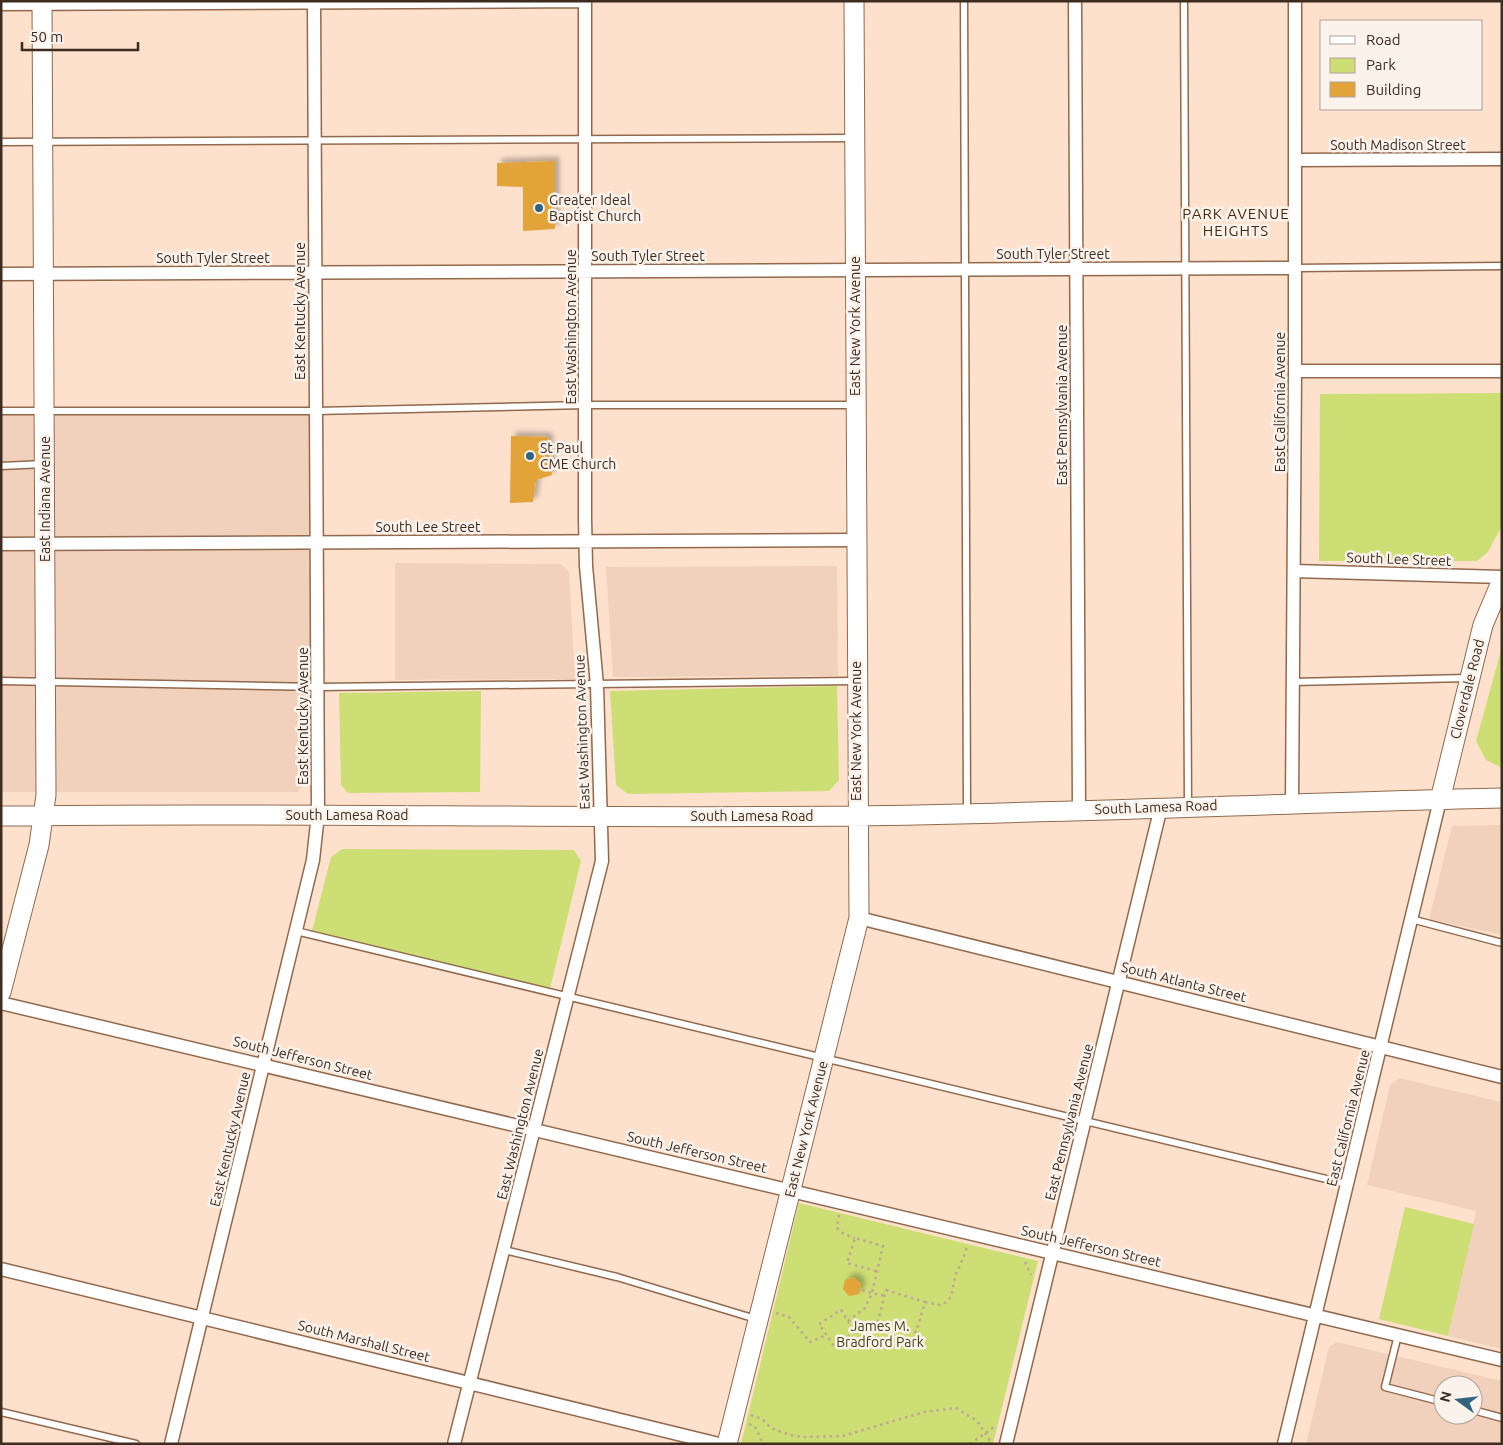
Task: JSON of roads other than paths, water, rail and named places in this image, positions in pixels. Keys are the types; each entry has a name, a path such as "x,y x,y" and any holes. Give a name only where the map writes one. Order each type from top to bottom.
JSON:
{"street":[{"path":"1,4 585,1"},
{"name":"East Washington Avenue","path":"454,1444 602,861 597,685 586,541 585,1"},
{"name":"East New York Avenue","path":"728,1444 766,1316 790,1190 859,918 856,681 854,1"},
{"name":"East Pennsylvania Avenue","path":"1075,1 1079,809"},
{"name":"East California Avenue","path":"1292,803 1295,1"},
{"name":"East Kentucky Avenue","path":"171,1444 313,860 318,814 314,2"},
{"name":"East Indiana Avenue","path":"1,992 39,845 44,816 45,411 42,3"},
{"name":"South Madison Street","path":"1295,160 1502,159"},
{"name":"South Tyler Street","path":"1,274 1295,268"},
{"path":"1295,371 1502,370"},
{"name":"South Lee Street","path":"1,544 856,540"},
{"name":"South Lee Street","path":"1294,571 1502,579"},
{"name":"Cloverdale Road","path":"1440,800 1483,625 1502,579"},
{"name":"South Lamesa Road","path":"1,816 318,814 600,817 857,816 1502,798"},
{"name":"East California Avenue","path":"1284,1444 1440,800"},
{"name":"East Pennsylvania Avenue","path":"1006,1444 1161,807"},
{"name":"South Atlanta Street","path":"859,918 1502,1077"},
{"name":"South Jefferson Street","path":"1,1002 1502,1360"},
{"name":"South Marshall Street","path":"1,1269 718,1444"}],"lane":[{"path":"964,1 967,812"},
{"path":"1184,1 1188,806"},
{"path":"1,142 586,141 855,138"},
{"path":"1295,268 1502,266"},
{"path":"1,411 316,411 586,405 856,405"},
{"path":"1,466 45,464"},
{"path":"1293,682 1470,678"},
{"path":"1,681 318,687 856,681"},
{"path":"1412,919 1502,943"},
{"path":"296,931 1347,1184"},
{"path":"504,1250 766,1316"},
{"path":"1398,1335 1385,1387 1433,1399"},
{"path":"1,1412 136,1444"},
{"path":"1483,1413 1502,1418"}],"place":[{"name":"Greater Ideal Baptist Church","path":"539,208"},
{"name":"St Paul CME Church","path":"530,456"}],"district":[{"name":"PARK AVENUE HEIGHTS","path":"1236,222"}],"park label":[{"name":"James M. Bradford Park","path":"880,1334"}]}
